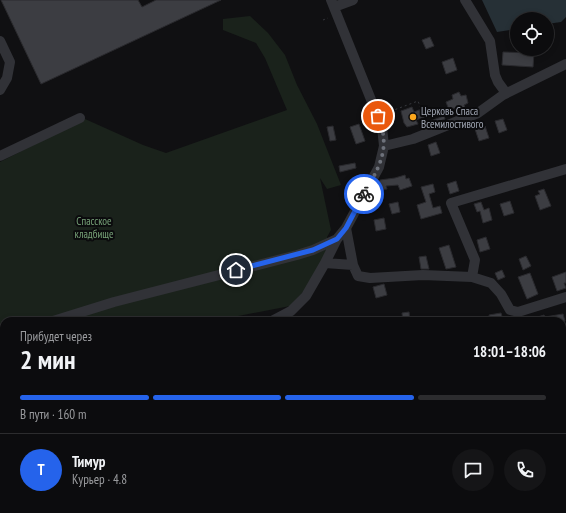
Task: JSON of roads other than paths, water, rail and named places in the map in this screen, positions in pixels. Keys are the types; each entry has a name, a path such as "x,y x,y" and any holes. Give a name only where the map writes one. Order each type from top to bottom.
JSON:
{"street":[{"path":"287,317 306,296 337,239 346,228 379,167 384,146 382,127 378,116 332,4 353,0"},
{"path":"465,0 490,41 495,75 506,93"},
{"path":"0,41 10,62 7,78 0,90"},
{"path":"384,146 413,139 478,113 506,93 566,64"},
{"path":"0,156 80,118"},
{"path":"472,277 475,260 451,203 566,169"},
{"path":"346,228 353,265 358,276 370,278 423,275 472,277 491,283 501,294 510,310 518,312 566,297"},
{"path":"66,317 114,302 297,255 313,250 337,239"},
{"path":"325,263 353,265"}],"place":[{"name":"Церковь Спаса Всемилостивого","path":"413,117"}],"park label":[{"name":"Спасское кладбище","path":"94,227"}]}
